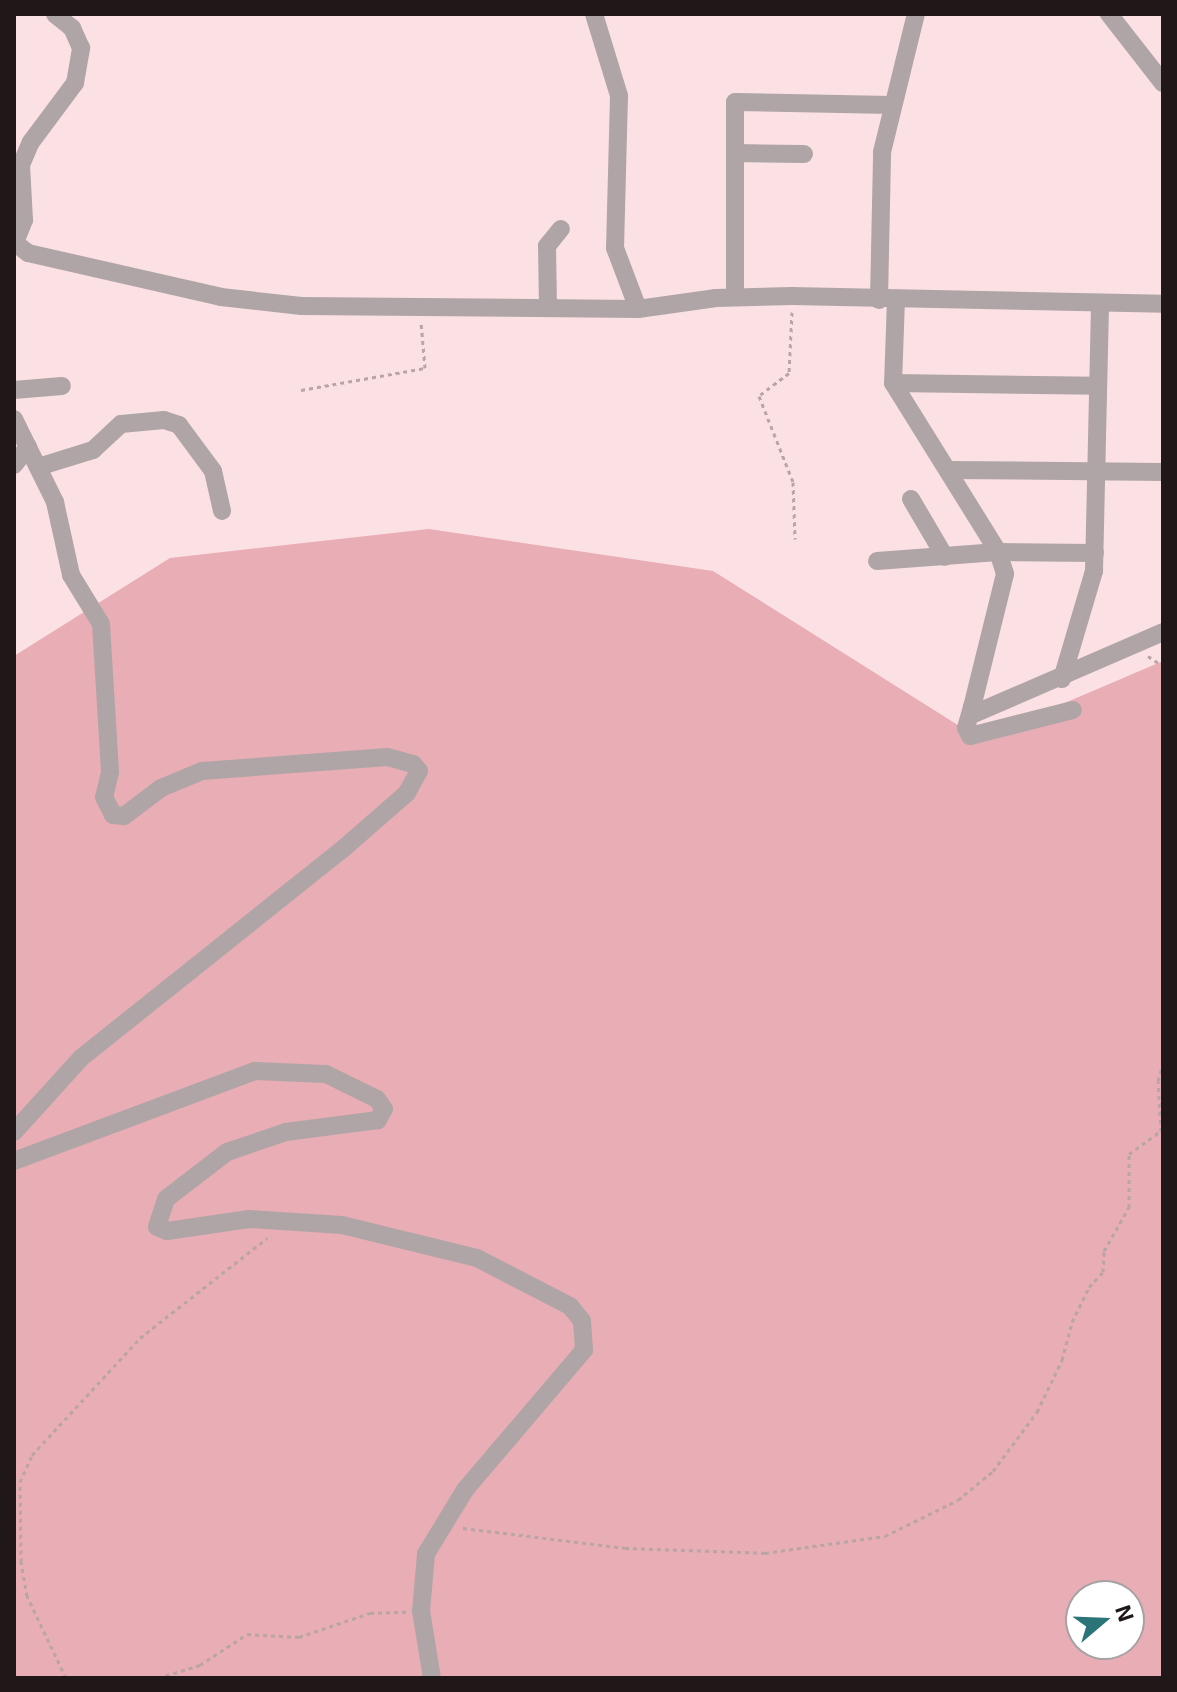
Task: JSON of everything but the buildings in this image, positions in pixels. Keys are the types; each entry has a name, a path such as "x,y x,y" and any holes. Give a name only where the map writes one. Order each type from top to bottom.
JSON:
{"street":[{"path":"55,14 78,21 81,48 75,83 31,142 21,165 24,220 15,243 28,253 221,297 301,306 638,309 735,297 792,296 1100,307 1163,304"},
{"path":"594,14 619,96 615,248 638,309"},
{"path":"916,14 882,152 893,383 998,552 1005,574 1001,600 966,728 970,736 1073,710"},
{"path":"1109,14 1163,83"},
{"path":"735,297 735,102 892,105"},
{"path":"735,153 804,154"},
{"path":"548,308 547,246 561,229"},
{"path":"1062,679 1095,553 1100,307"},
{"path":"893,383 1096,386"},
{"path":"14,390 62,386"},
{"path":"14,419 55,502 71,575 101,624 110,772 104,797 113,815 124,816 161,788 202,771 387,757 413,764 419,771 407,793 344,848 81,1058 14,1132"},
{"path":"38,467 93,450 121,424 164,420 179,425 213,471 221,490 222,511"},
{"path":"14,465 28,447"},
{"path":"948,470 1163,472"},
{"path":"911,499 945,557"},
{"path":"877,561 998,552 1095,553"},
{"path":"972,707 976,713 986,711 1163,632"},
{"path":"14,1161 255,1071 326,1074 377,1099 384,1109 378,1120 286,1132 227,1152 166,1199 157,1227 167,1231 293,1219 356,1227 477,1258 570,1306 582,1321 584,1350 439,1525 426,1554 421,1611 432,1678"}],"path":[{"path":"792,296 789,373 759,396 793,482 795,539"},
{"path":"301,390 425,368 419,306"},
{"path":"439,1525 625,1548 765,1553 885,1536 958,1500 993,1471 1037,1412 1072,1322 1089,1287 1103,1272 1104,1251 1129,1207 1129,1154 1161,1131 1158,1081 1163,1064"},
{"path":"66,1678 27,1596 21,1562 20,1482 32,1455 171,1310 269,1237"},
{"path":"158,1678 200,1665 247,1634 299,1637 370,1613 421,1611"}],"shaded area":[{"path":"429,529 713,571 980,739 1163,661 1163,1678 14,1678 14,656 170,558"}]}
